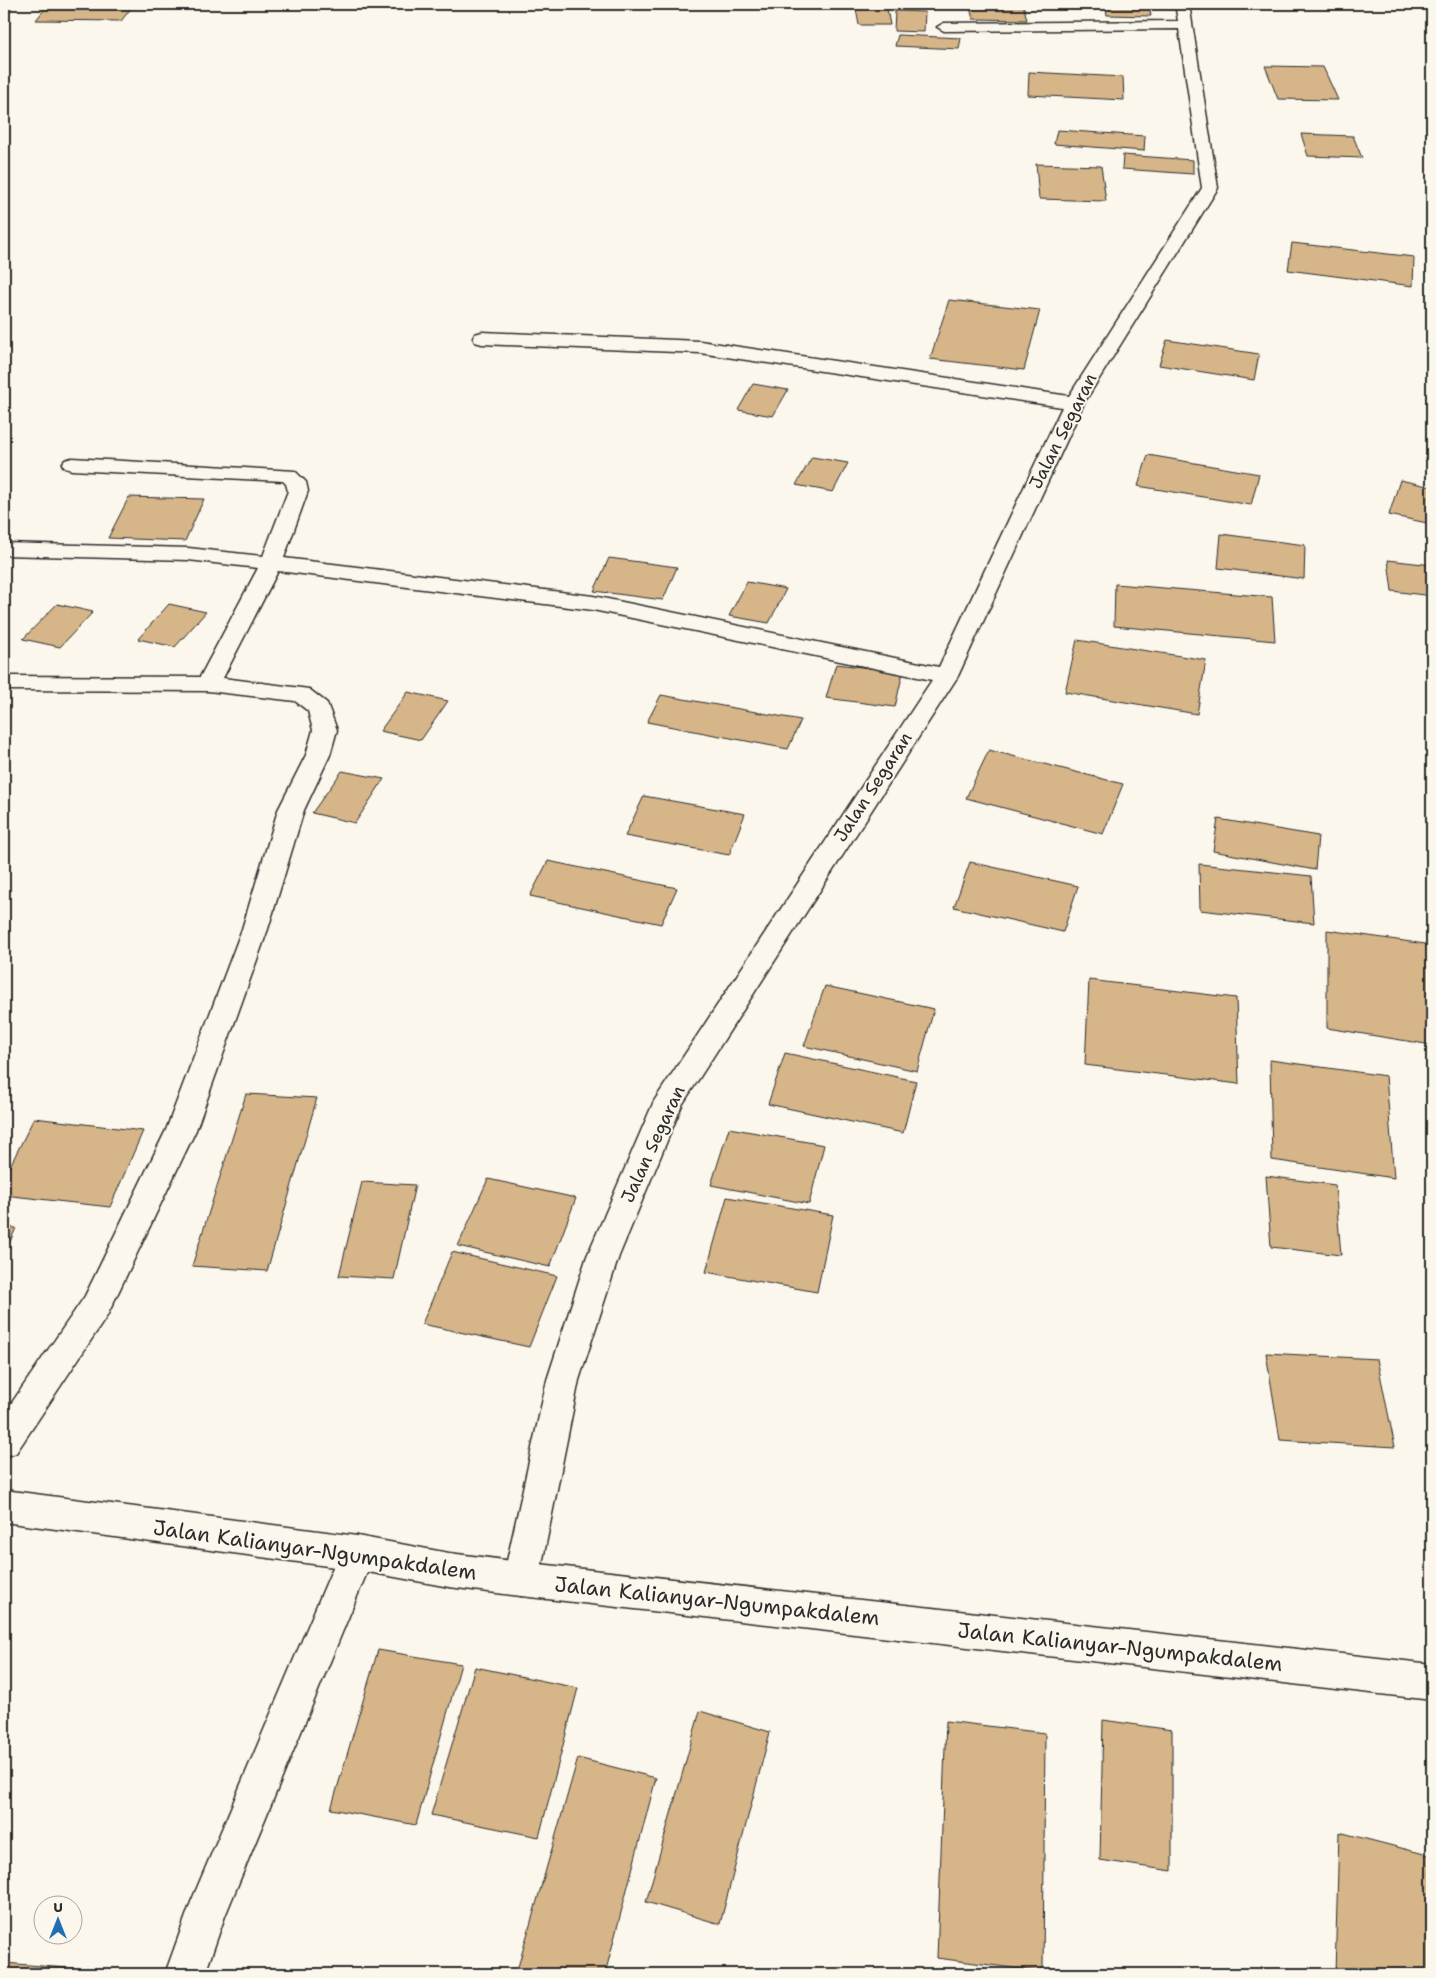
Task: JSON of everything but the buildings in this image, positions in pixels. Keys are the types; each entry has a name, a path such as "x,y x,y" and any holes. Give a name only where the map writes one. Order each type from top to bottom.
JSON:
{"street":[{"path":"944,27 1184,14"},
{"name":"Jalan Segaran","path":"521,1579 563,1380 603,1256 669,1101 946,676 1074,403 1210,188 1184,14"},
{"path":"482,338 700,347 1074,403"},
{"path":"72,464 288,475 296,482 298,491 271,564 208,684"},
{"path":"4,549 188,554 374,575 593,604 946,676"},
{"path":"4,683 208,684 301,694 319,708 325,730 318,755 291,810 255,929 181,1130 96,1306 4,1442"},
{"name":"Jalan Kalianyar-Ngumpakdalem","path":"4,1506 357,1553 449,1570 521,1579 1432,1682"},
{"path":"185,1974 205,1916 357,1553"}]}
